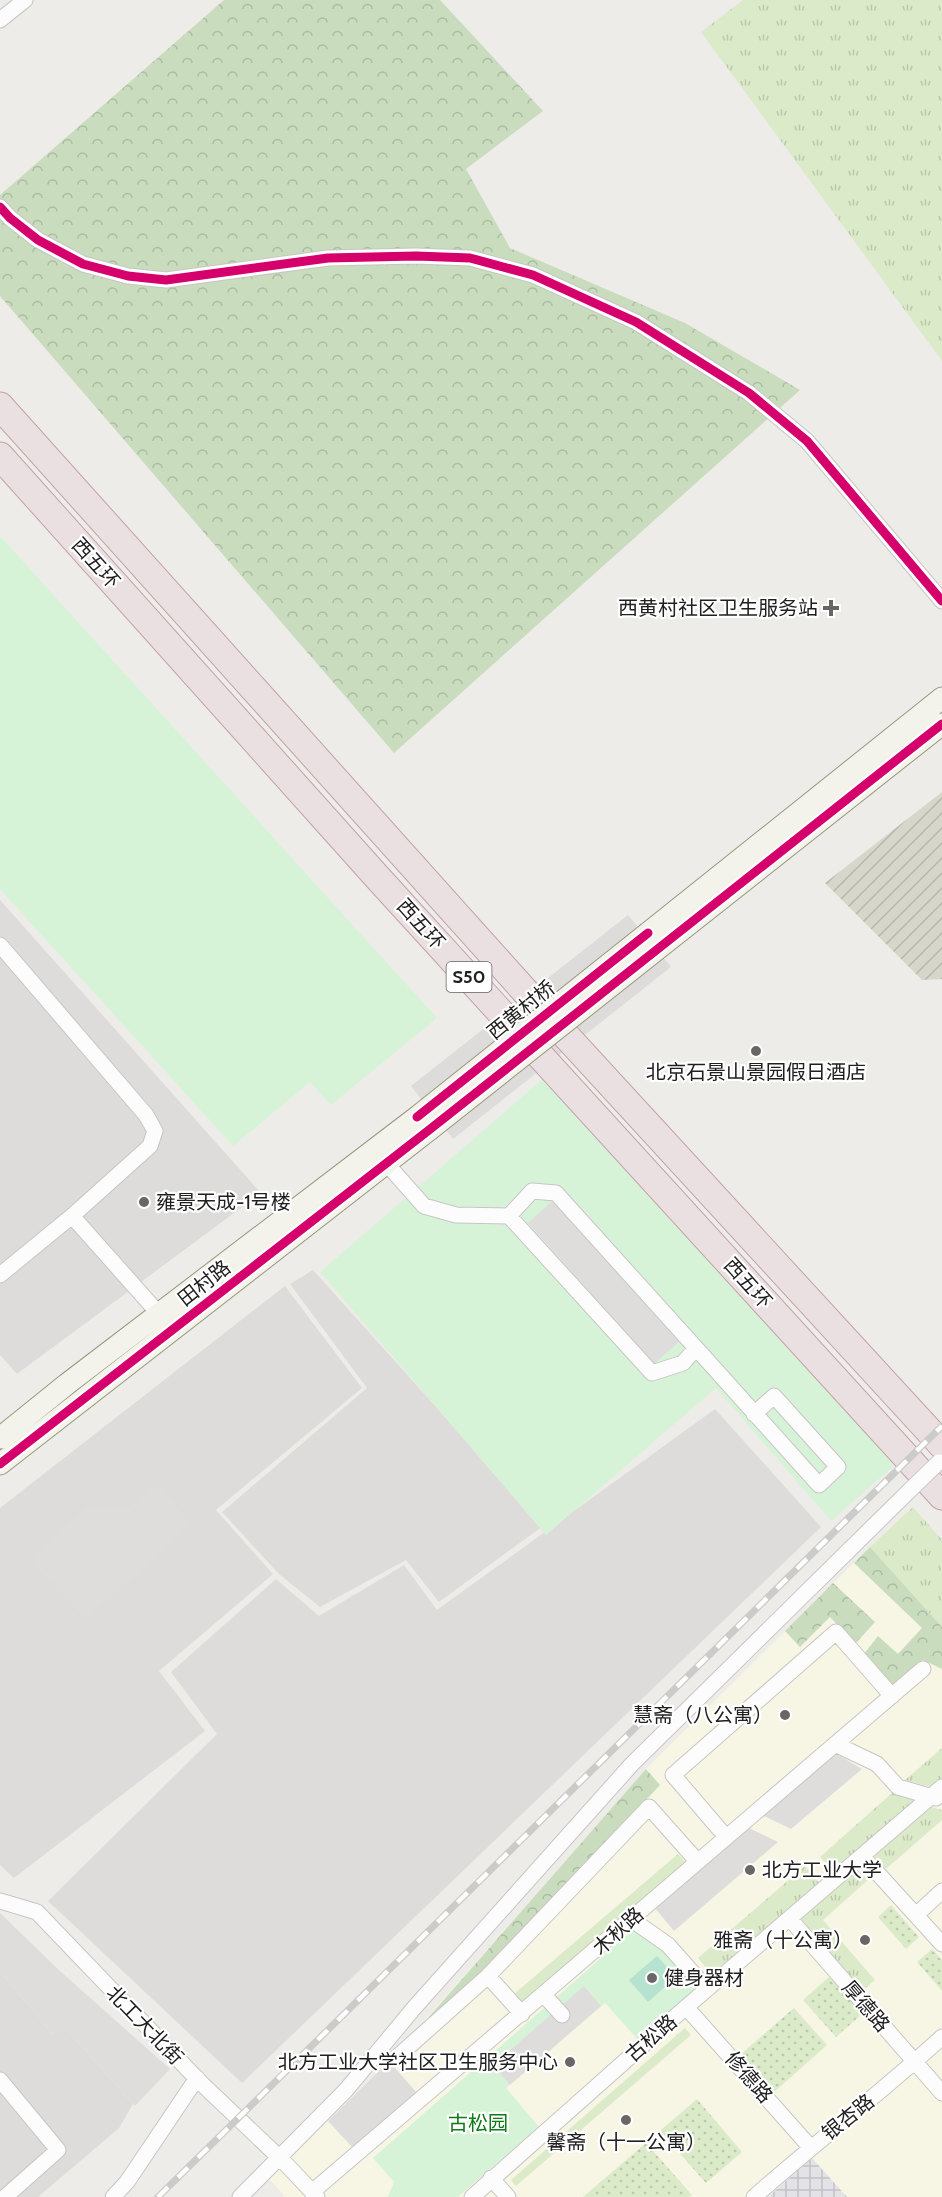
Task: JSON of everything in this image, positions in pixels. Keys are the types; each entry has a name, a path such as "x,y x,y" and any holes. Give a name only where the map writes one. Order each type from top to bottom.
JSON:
{"highway":[{"name":"西五环","path":"0,406 532,999 942,1445"},
{"name":"西五环","path":"0,456 386,887 942,1496"}],"main road":[{"path":"654,940 942,698"},
{"path":"654,940 942,724"},
{"name":"西黄村桥","path":"423,1123 654,940"},
{"name":"田村路","path":"0,1464 386,1163 423,1123"},
{"name":"田村路","path":"0,1438 67,1384 423,1123"}],"street":[{"path":"0,21 25,0"},
{"path":"0,207 38,240 56,250 83,264 128,276 166,280 328,258 416,256 470,258 533,275 636,322 749,393 807,441 942,601"},
{"path":"0,945 146,1115 155,1131 150,1146 72,1216 0,1275"},
{"path":"386,1163 424,1206 456,1215 509,1216 652,1373 683,1363 696,1348"},
{"path":"509,1216 532,1191 556,1193 754,1414 819,1485 838,1467 774,1396 754,1414"},
{"path":"72,1216 160,1315"},
{"path":"240,2197 282,2160 346,2090 414,2008 632,1764 942,1459"},
{"path":"726,1837 673,1775 836,1632 892,1696"},
{"name":"木秋路","path":"314,2194 697,1861 923,1669"},
{"path":"835,1744 876,1764 898,1787 938,1794"},
{"name":"古松路","path":"472,2197 686,2007 938,1794"},
{"path":"396,2058 488,1976 649,1807 697,1861"},
{"path":"862,1856 942,1944"},
{"path":"915,1915 942,1891"},
{"name":"北工大北街","path":"0,1901 37,1912 197,2079 282,2160 314,2194"},
{"path":"631,1919 668,1945 707,1989"},
{"name":"厚德路","path":"790,1919 942,2093"},
{"path":"488,1976 522,2014"},
{"path":"544,1995 562,2015"},
{"name":"修德路","path":"686,2007 811,2148"},
{"name":"银杏路","path":"754,2197 942,2037"},
{"path":"112,2197 127,2182 197,2079"},
{"path":"0,2080 58,2150 5,2197"},
{"path":"492,2178 508,2197"}],"shaded area":[{"path":"942,792 942,979 922,980 825,883"},
{"path":"0,900 261,1193 17,1374 0,1355"},
{"path":"552,1201 679,1342 654,1364 528,1223"},
{"path":"313,1270 543,1526 439,1602 406,1560 320,1607 279,1574 222,1512 367,1388 290,1284"},
{"path":"285,1286 362,1388 216,1510 273,1574 159,1671 205,1731 14,1878 0,1865 0,1508"},
{"path":"715,1409 821,1527 242,2083 48,1901 217,1734 171,1672 276,1579 319,1616 404,1565 437,1610"},
{"path":"155,1484 191,1523 86,1620 31,1561 89,1506 128,1509"},
{"name":"北方工业大学","path":"870,1547 942,1627 942,2197 283,2197 284,2195 268,2178 389,2061 646,1769"},
{"path":"835,1753 862,1769 791,1829 762,1815"},
{"path":"747,1827 778,1842 674,1931 654,1907"},
{"path":"0,1913 60,1971 170,2069 135,2106 69,2032 64,2030 52,2034 0,1971"},
{"path":"0,1971 52,2034 64,2029 69,2032 133,2104 119,2128 38,2197 0,2197"},
{"path":"584,1986 601,2006 510,2085 493,2065"},
{"path":"389,2061 417,2093 352,2147 328,2121"},
{"path":"812,2158 847,2197 768,2197 807,2162"}],"green space":[{"path":"224,0 440,0 543,111 466,169 510,248 685,323 800,390 394,753 0,296 0,195"},
{"path":"743,0 942,0 942,361 701,32"},
{"path":"0,536 437,1018 331,1105 310,1082 233,1146 0,889"},
{"path":"552,1071 894,1466 831,1521 716,1388 546,1535 320,1272"},
{"path":"913,1507 942,1540 942,1627 870,1547"},
{"path":"870,1547 942,1627 942,1669 923,1660 893,1686 864,1654 878,1636 898,1654 922,1628 854,1563"},
{"path":"833,1583 875,1622 855,1644 830,1617 800,1647 785,1631"},
{"path":"942,1748 942,1778 931,1787 905,1780"},
{"path":"646,1769 660,1785 485,1972 399,2051"},
{"path":"892,1793 916,1801 835,1873 820,1857"},
{"path":"928,1806 942,1810 942,1820 886,1869 873,1854"},
{"path":"678,1854 686,1863 523,2004 514,1994"},
{"path":"805,1866 820,1884 713,1976 698,1958"},
{"path":"857,1869 868,1880 823,1920 875,1980 861,1992 798,1919"},
{"path":"891,1905 919,1937 906,1949 878,1917"},
{"name":"古松园","path":"634,1929 662,1949 698,1990 638,2040 605,2003 506,2088 539,2127 458,2197 388,2197 394,2182 373,2158"},
{"path":"932,1949 942,1960 942,1991 917,1962"},
{"name":"健身器材","path":"657,1956 676,1977 648,2002 629,1980"},
{"path":"829,1977 862,2014 836,2037 803,2000"},
{"path":"794,2008 827,2045 773,2093 740,2055"},
{"path":"685,2028 691,2035 516,2186 511,2180"},
{"path":"697,2099 742,2152 706,2183 660,2131"},
{"path":"646,2143 692,2195 689,2197 583,2197"}],"pier":[{"path":"628,915 671,967 453,1139 411,1086"}],"railway":[{"path":"158,2197 942,1426"}],"cycle path":[{"path":"0,207 38,240 83,264 128,276 166,280 328,258 416,256 470,258 533,275 636,322 749,393 807,441 942,601"},
{"path":"0,1464 429,1130 942,724"},
{"path":"417,1117 648,933"}],"place":[{"name":"西黄村社区卫生服务站","path":"831,608"},
{"name":"北京石景山景园假日酒店","path":"756,1051"},
{"name":"雍景天成-1号楼","path":"144,1202"},
{"name":"慧斋（八公寓）","path":"785,1715"},
{"name":"北方工业大学","path":"750,1870"},
{"name":"雅斋（十公寓）","path":"865,1940"},
{"name":"健身器材","path":"652,1978"},
{"name":"北方工业大学社区卫生服务中心","path":"570,2062"},
{"name":"馨斋（十一公寓）","path":"626,2120"}]}
